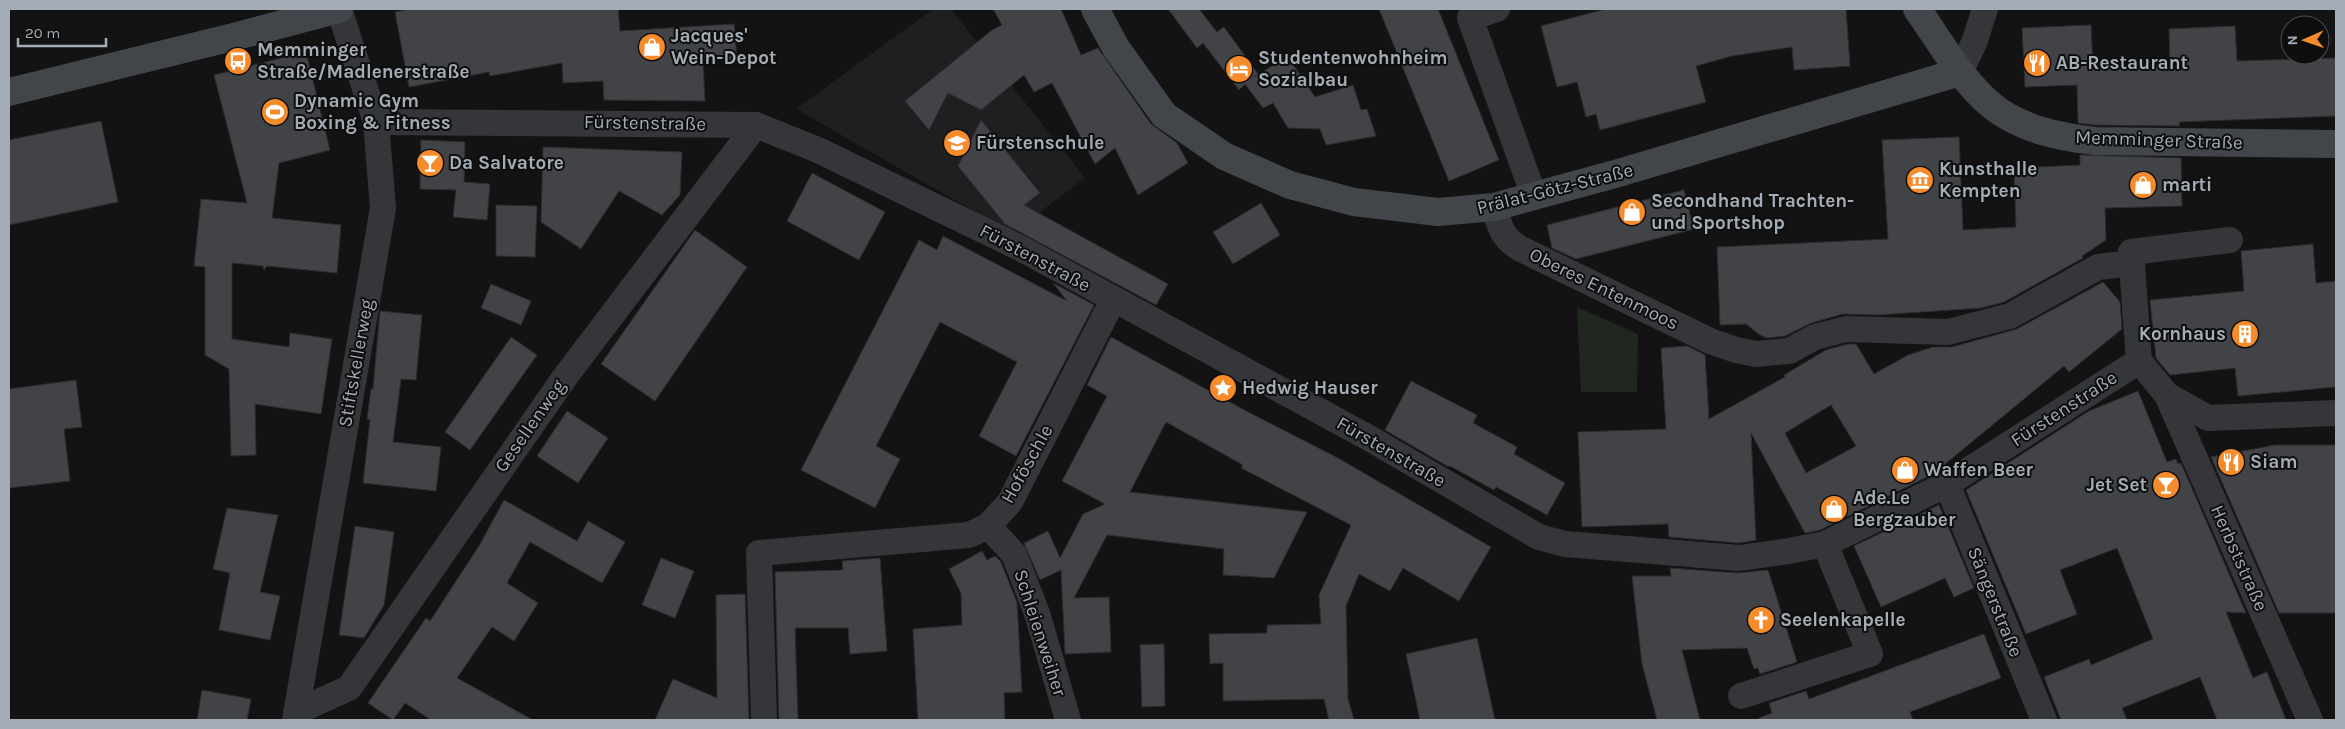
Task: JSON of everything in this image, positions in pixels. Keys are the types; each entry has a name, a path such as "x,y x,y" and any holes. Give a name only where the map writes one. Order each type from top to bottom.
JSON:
{"street":[{"path":"9,92 339,9"},
{"name":"Stiftskellerweg","path":"295,716 383,208 376,122 339,9"},
{"name":"Prälat-Götz-Straße","path":"1095,9 1116,48 1164,115 1224,156 1290,185 1354,202 1438,212 1494,207 1615,174 1960,72"},
{"path":"1497,9 1470,18 1534,196"},
{"name":"Memminger Straße","path":"1917,9 1960,72 1992,106 2038,130 2064,138 2095,141 2336,144"},
{"path":"1960,72 1974,44 1985,9"},
{"name":"Fürstenstraße","path":"376,122 756,125 818,150 1022,249 1368,438 1538,537 1565,544 1738,558 1825,544 1947,484 2139,360"},
{"name":"Gesellenweg","path":"295,716 349,688 465,518 565,377 756,125"},
{"name":"Oberes Entenmoos","path":"1494,207 1501,231 1509,241 1519,248 1710,341 1736,350 1756,354 1789,351 1815,337 1846,329 1948,332 2010,316 2098,267 2133,263"},
{"path":"2230,240 2131,252 2139,360 2168,396 2208,418 2336,413"},
{"name":"Hoföschle","path":"764,720 759,553 968,535 988,526 1010,502 1113,300"},
{"name":"Herbststraße","path":"2168,396 2310,720"},
{"name":"Sängerstraße","path":"1947,484 2044,720"},
{"name":"Schleienweiher","path":"988,526 1014,554 1038,616 1068,720"},
{"path":"1741,696 1870,654 1825,544"}],"shaded area":[{"name":"Fürstenschule","path":"933,9 951,9 1085,178 1012,233 796,109"},
{"path":"1577,307 1638,334 1637,392 1581,392"}],"building":[{"path":"410,9 618,9 620,31 734,24 737,60 703,61 705,101 604,100 603,81 563,83 562,63 490,76 489,72 409,87 395,12"},
{"path":"993,9 1061,9 1081,55 1098,48 1151,124 1177,143 1188,163 1138,195 1115,148 1095,164 1052,83 1034,92 1024,75 981,110 948,93 929,130 905,101 992,30 1002,25"},
{"path":"1168,9 1199,9 1217,32 1224,27 1258,74 1253,77 1288,57 1315,97 1353,85 1361,110 1367,109 1376,136 1326,145 1320,129 1288,128 1273,103 1263,108 1245,84 1239,90 1203,43 1197,48"},
{"path":"1379,9 1438,9 1499,160 1449,181"},
{"path":"1606,9 1846,9 1850,66 1794,70 1792,47 1732,56 1696,66 1706,102 1600,130 1596,114 1586,117 1577,82 1557,87 1541,26"},
{"path":"2091,25 2093,68 2170,64 2169,29 2235,26 2237,61 2280,60 2280,65 2330,65 2330,58 2336,58 2336,116 2179,122 2180,126 2078,123 2077,85 2025,87 2022,28"},
{"path":"306,52 330,150 279,163 272,218 341,225 337,273 267,266 264,270 263,266 232,263 232,339 289,347 290,333 332,339 321,414 255,404 256,455 231,456 229,369 205,355 205,267 194,266 201,199 247,203 214,75"},
{"path":"981,120 1040,193 1024,205 1168,284 1156,305 1005,224 958,166"},
{"path":"101,121 118,202 9,225 9,140"},
{"path":"1959,137 1963,230 2016,227 2014,168 2080,165 2080,155 2181,158 2182,206 2105,208 2106,240 2082,256 2083,258 2004,302 1981,308 1877,315 1843,314 1811,323 1785,336 1767,338 1746,324 1720,325 1717,247 1888,239 1882,140"},
{"path":"421,140 465,142 464,182 490,184 487,220 453,217 456,190 420,189"},
{"path":"543,147 682,152 680,195 662,215 619,191 581,249 541,222"},
{"path":"812,173 885,212 859,260 787,221"},
{"path":"1684,190 1694,229 1576,259 1552,248 1547,225"},
{"path":"1261,203 1280,235 1233,264 1213,232"},
{"path":"496,205 537,206 535,257 496,256"},
{"path":"695,230 747,267 655,401 601,364"},
{"path":"943,236 1067,301 1053,283 1094,305 1016,456 979,436 1017,362 940,322 876,446 900,459 875,508 801,470 919,240 937,250"},
{"name":"Kornhaus","path":"2313,244 2316,283 2336,281 2336,387 2238,396 2235,368 2170,375 2156,358 2150,300 2244,291 2241,251"},
{"path":"2103,282 2120,302 2122,329 2069,372 2064,366 1933,474 1820,530 1805,533 1751,433 1756,540 1739,543 1669,537 1668,524 1582,527 1578,432 1666,429 1661,348 1687,346 1705,355 1709,419 1785,377 1784,375 1826,350 1848,344 1856,344 1874,374 1908,355 1933,347 1952,347 2017,329","holes":["1831,405 1856,446 1806,473 1785,433"]},
{"path":"491,284 531,301 521,325 481,308"},
{"path":"380,311 422,315 416,380 401,379 393,442 441,447 436,491 363,483 370,420 367,419 371,389 373,389"},
{"path":"511,337 537,355 470,450 445,432"},
{"path":"1111,337 1248,412 1338,458 1491,547 1459,601 1403,568 1390,591 1359,574 1346,606 1348,699 1354,720 1329,720 1324,699 1223,701 1223,663 1210,664 1209,634 1267,633 1267,625 1321,624 1319,595 1351,525 1241,468 1243,465 1166,422 1130,492 1307,512 1274,578 1223,575 1224,549 1107,535 1074,598 1109,597 1111,652 1065,654 1061,570 1040,580 1024,543 1048,531 1060,558 1083,514 1105,504 1062,481 1107,396 1087,385"},
{"path":"76,380 82,427 64,429 70,481 9,488 9,389"},
{"path":"1411,381 1477,415 1473,423 1517,447 1514,454 1565,483 1547,515 1496,487 1494,490 1449,467 1385,430"},
{"path":"2138,391 2167,462 2176,459 2178,464 2181,463 2246,613 2226,612 2253,678 2267,672 2286,720 2217,720 2200,677 2122,708 2127,720 2061,720 2044,677 2089,659 2091,665 2153,639 2117,548 2060,570 2077,614 2026,634 1966,490 2089,411"},
{"path":"567,411 608,438 578,483 537,456"},
{"path":"2275,445 2336,445 2336,613 2279,613 2211,457"},
{"path":"504,500 577,541 588,521 625,542 602,583 530,542 507,583 538,603 514,641 492,627 457,678 533,720 431,720 405,703 393,720 368,703 426,618 430,621 479,546"},
{"path":"1939,505 1974,588 1954,597 1945,578 1881,607 1854,546"},
{"path":"227,508 278,515 260,592 280,596 270,640 219,630 230,573 213,569"},
{"path":"355,526 394,532 384,605 364,638 339,635"},
{"path":"982,551 987,560 995,556 1001,562 1017,603 1022,692 1004,693 1005,720 918,720 913,629 962,625 961,593 949,569"},
{"path":"661,558 694,571 675,618 642,605"},
{"path":"880,558 887,651 850,654 848,628 795,628 798,720 779,720 775,572 843,570 842,561"},
{"path":"1670,568 1738,573 1768,570 1797,662 1760,674 1758,668 1754,669 1747,648 1682,650 1700,720 1657,720 1642,664 1632,576 1671,576"},
{"path":"745,594 749,720 655,720 673,679 717,698 716,595"},
{"path":"1984,634 2001,678 1910,712 1913,720 1759,720 1759,718 1772,713 1769,703 1806,691 1809,699"},
{"path":"1477,638 1495,720 1420,720 1406,654"},
{"path":"1164,644 1165,706 1142,707 1140,645"},
{"path":"202,690 251,699 247,720 197,720"}],"place":[{"name":"Jacques' Wein-Depot","path":"652,47"},
{"name":"Memminger Straße/Madlenerstraße","path":"238,61"},
{"name":"AB-Restaurant","path":"2037,63"},
{"name":"Studentenwohnheim Sozialbau","path":"1239,69"},
{"name":"Dynamic Gym Boxing & Fitness","path":"275,112"},
{"name":"Fürstenschule","path":"957,143"},
{"name":"Da Salvatore","path":"430,163"},
{"name":"Kunsthalle Kempten","path":"1920,180"},
{"name":"marti","path":"2143,185"},
{"name":"Secondhand Trachten- und Sportshop","path":"1632,212"},
{"name":"Kornhaus","path":"2245,334"},
{"name":"Hedwig Hauser","path":"1223,388"},
{"name":"Siam","path":"2231,462"},
{"name":"Waffen Beer","path":"1905,470"},
{"name":"Jet Set","path":"2166,485"},
{"name":"Ade.Le Bergzauber","path":"1834,509"},
{"name":"Seelenkapelle","path":"1761,620"}]}
